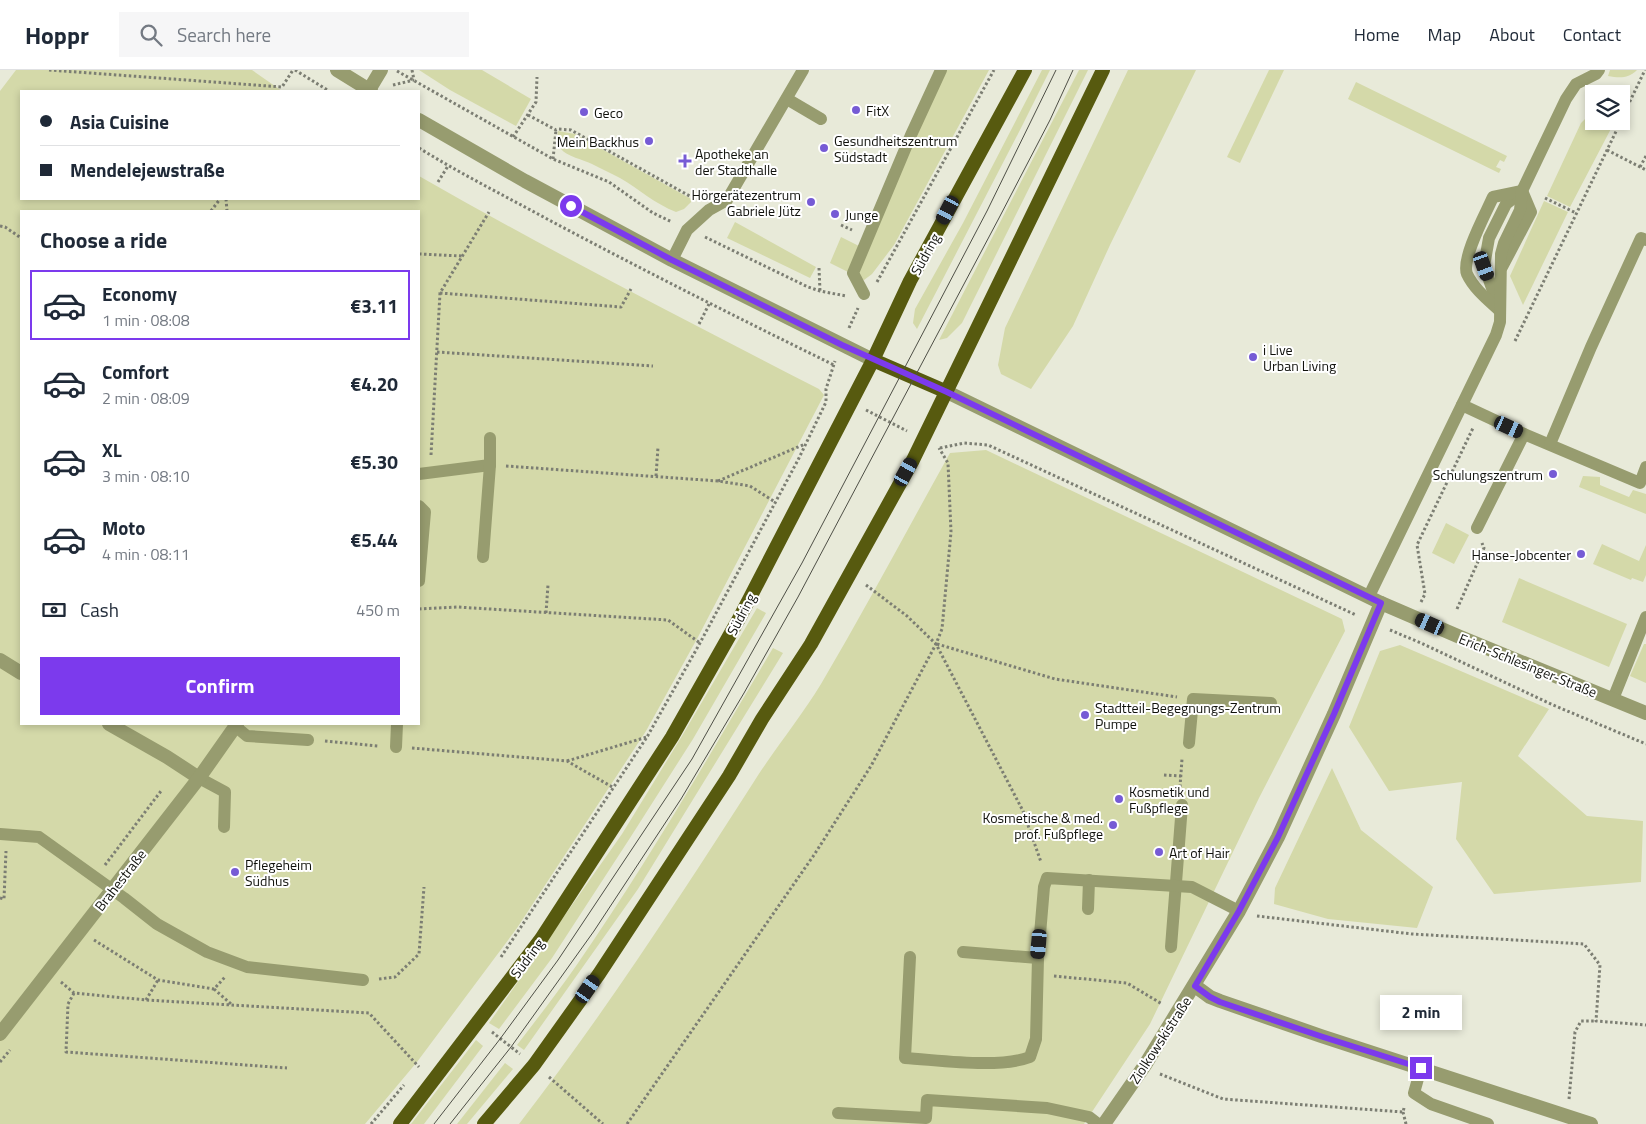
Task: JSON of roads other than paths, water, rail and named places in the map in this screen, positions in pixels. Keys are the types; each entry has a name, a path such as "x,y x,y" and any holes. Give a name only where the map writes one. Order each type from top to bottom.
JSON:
{"main road":[{"name":"Südring","path":"400,1124 541,939 672,737 740,617 873,360 910,281 1025,70"},
{"path":"484,1124 534,1065 599,974 729,776 762,719 811,644 893,498 947,392 1103,70"},
{"name":"Erich-Schlesinger-Straße","path":"873,360 947,392"}],"street":[{"path":"337,70 368,90"},
{"path":"371,90 381,70"},
{"name":"Erich-Schlesinger-Straße","path":"420,121 525,181 672,260 873,360"},
{"name":"Erich-Schlesinger-Straße","path":"947,392 1375,600 1646,713"},
{"name":"Ziolkowskistraße","path":"1104,1124 1145,1065 1195,986 1239,911 1278,837 1373,623 1375,600"},
{"path":"0,660 20,672"},
{"path":"111,725 167,757 199,778"},
{"name":"Brahestraße","path":"0,1034 199,778 236,725"},
{"path":"1195,986 1220,1002 1591,1124"}],"lane":[{"path":"672,260 687,230 709,210 727,200 804,70"},
{"path":"864,294 853,273 911,135 941,70"},
{"path":"1500,311 1484,266 1489,238 1506,204 1523,189 1571,91 1576,84 1596,74 1599,70"},
{"path":"787,98 821,119"},
{"path":"1492,197 1523,189"},
{"path":"1375,600 1462,405 1496,335 1500,322 1502,248 1525,211 1523,189"},
{"path":"1492,197 1525,211"},
{"path":"1492,197 1469,253 1466,272 1479,292 1500,311"},
{"path":"1550,444 1591,347 1641,238 1646,240"},
{"path":"1462,405 1524,434 1643,484 1646,467"},
{"path":"1477,528 1524,434"},
{"path":"483,556 490,464 490,438"},
{"path":"420,474 490,464"},
{"path":"420,507 425,512 420,570"},
{"path":"1613,700 1646,617"},
{"path":"1189,743 1193,699 1271,702"},
{"path":"236,725 247,736 308,740"},
{"path":"396,747 397,725"},
{"path":"199,778 225,792 224,827"},
{"path":"1171,947 1182,805"},
{"path":"3,834 39,837 157,924 207,952 247,967 363,980"},
{"path":"910,957 905,1058 971,1063 1018,1062 1030,1058 1036,1039 1038,958 1044,887 1047,878 1192,886 1239,911"},
{"path":"1088,909 1090,880"},
{"path":"963,952 1038,958"},
{"path":"1421,1068 1414,1093 1431,1104 1488,1124"},
{"path":"838,1113 926,1118 927,1100 1047,1108 1089,1117 1098,1124"}],"tram line":[{"path":"434,1124 558,960 692,759 802,563 987,211 1056,70"},
{"path":"450,1124 511,1047 594,931 681,799 744,693 798,597 999,218 1050,120 1073,70"}],"place":[{"name":"FitX","path":"856,110"},
{"name":"Geco","path":"584,112"},
{"name":"Mein Backhus","path":"649,141"},
{"name":"Gesundheitszentrum Südstadt","path":"824,148"},
{"name":"Apotheke an der Stadthalle","path":"685,161"},
{"name":"Hörgerätezentrum Gabriele Jütz","path":"811,202"},
{"name":"Junge","path":"835,214"},
{"name":"i Live Urban Living","path":"1253,357"},
{"name":"Schulungszentrum","path":"1553,474"},
{"name":"Hanse-Jobcenter","path":"1581,554"},
{"name":"Stadtteil-Begegnungs-Zentrum Pumpe","path":"1085,715"},
{"name":"Kosmetik und Fußpflege","path":"1119,799"},
{"name":"Kosmetische & med. prof. Fußpflege","path":"1113,825"},
{"name":"Art of Hair","path":"1159,852"},
{"name":"Pflegeheim Südhus","path":"235,872"}]}
